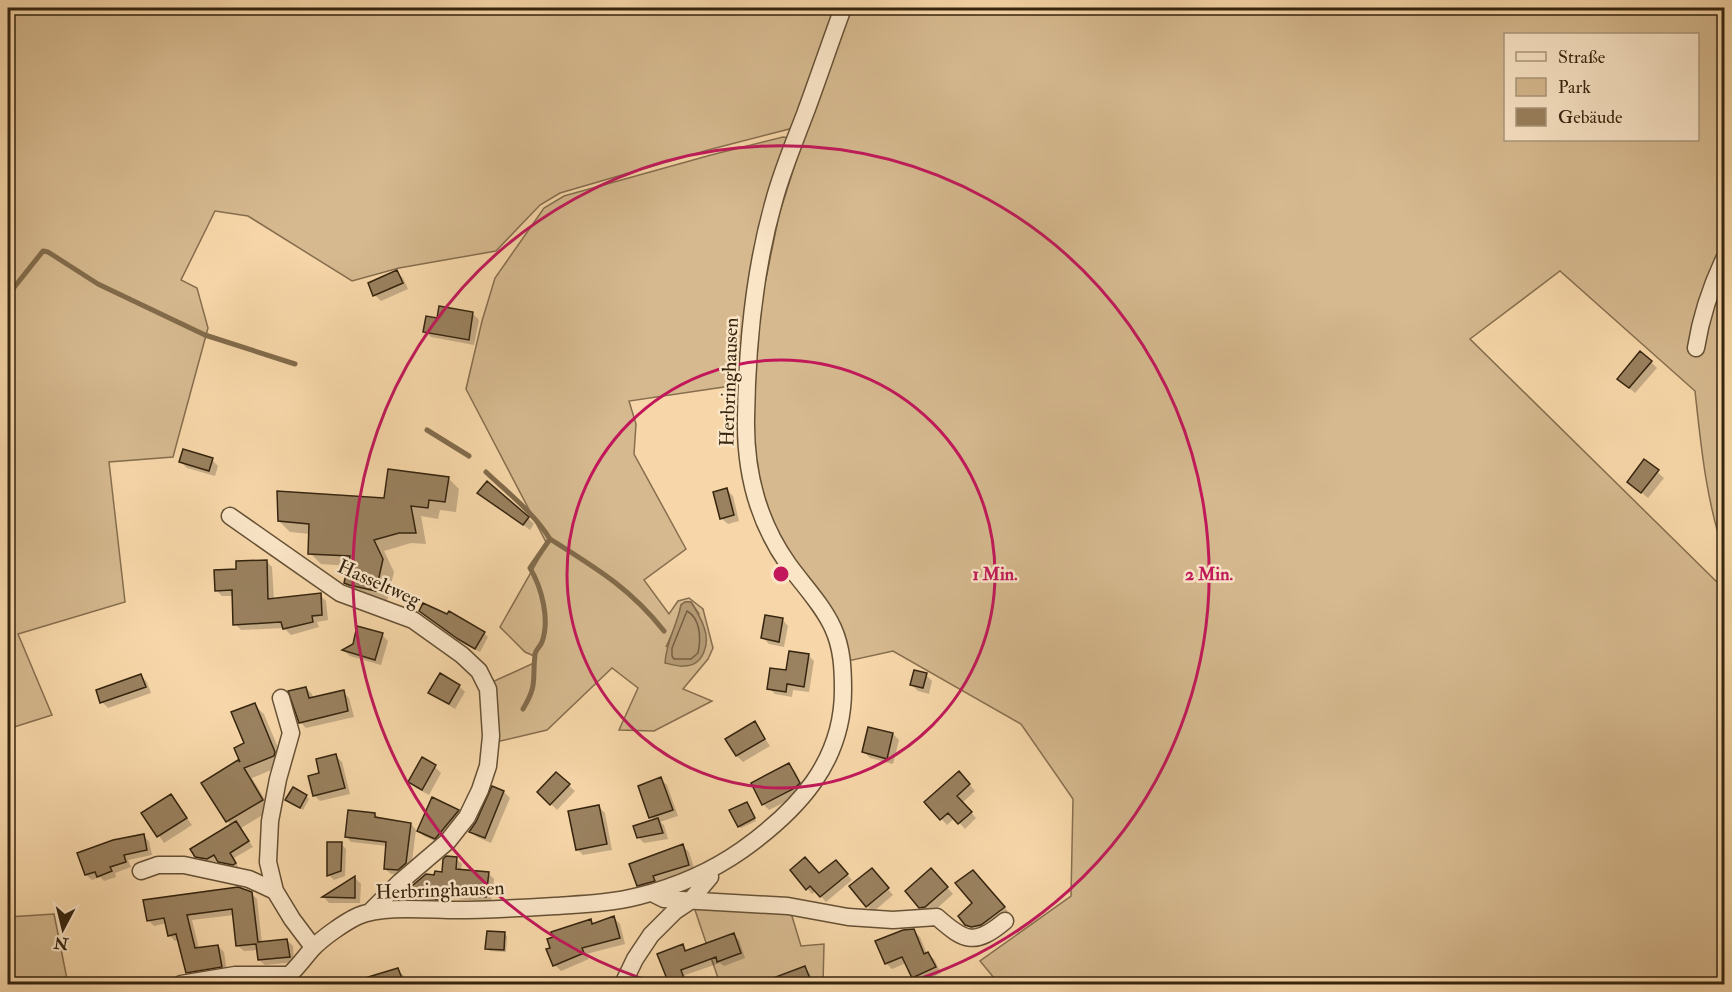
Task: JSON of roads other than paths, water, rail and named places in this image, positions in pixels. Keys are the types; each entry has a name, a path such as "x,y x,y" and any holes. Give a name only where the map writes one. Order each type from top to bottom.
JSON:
{"street":[{"name":"Herbringhausen","path":"181,984 235,975 287,980 314,947 349,921 370,912 403,909 501,909 572,905 615,900 652,892 709,870 763,835 794,807 822,771 837,736 843,711 844,663 832,625 788,564 759,511 748,462 746,419 752,316 764,242 785,166 843,8"},
{"path":"1696,348 1705,304 1725,259"},
{"name":"Hasseltweg","path":"230,516 340,593 413,620 462,655 479,671 488,689 491,736 488,766 467,817 448,841 400,882 370,912"},
{"path":"281,698 291,733 272,804 268,843 270,872 275,891 292,919 314,947"},
{"path":"141,871 158,865 184,865 249,879 275,891"},
{"name":"Herbringhausen","path":"623,984 635,959 651,935 675,911 690,901 710,877 709,870"},
{"name":"Herbringhausen","path":"652,892 664,899 788,906 848,917 893,920 937,917 953,931 979,939 990,934 1005,921"}],"water":[{"path":"691,602 698,614 706,633 706,646 701,658 696,662 679,666 665,663 667,648 681,605"}],"waterway":[{"path":"8,295 43,251 48,252 98,284 205,335 295,364"},
{"path":"427,430 469,456"},
{"path":"486,472 529,512 550,539 625,591 664,631"},
{"path":"523,709 533,688 535,654 542,642 545,624 544,604 530,568 550,539"}]}
